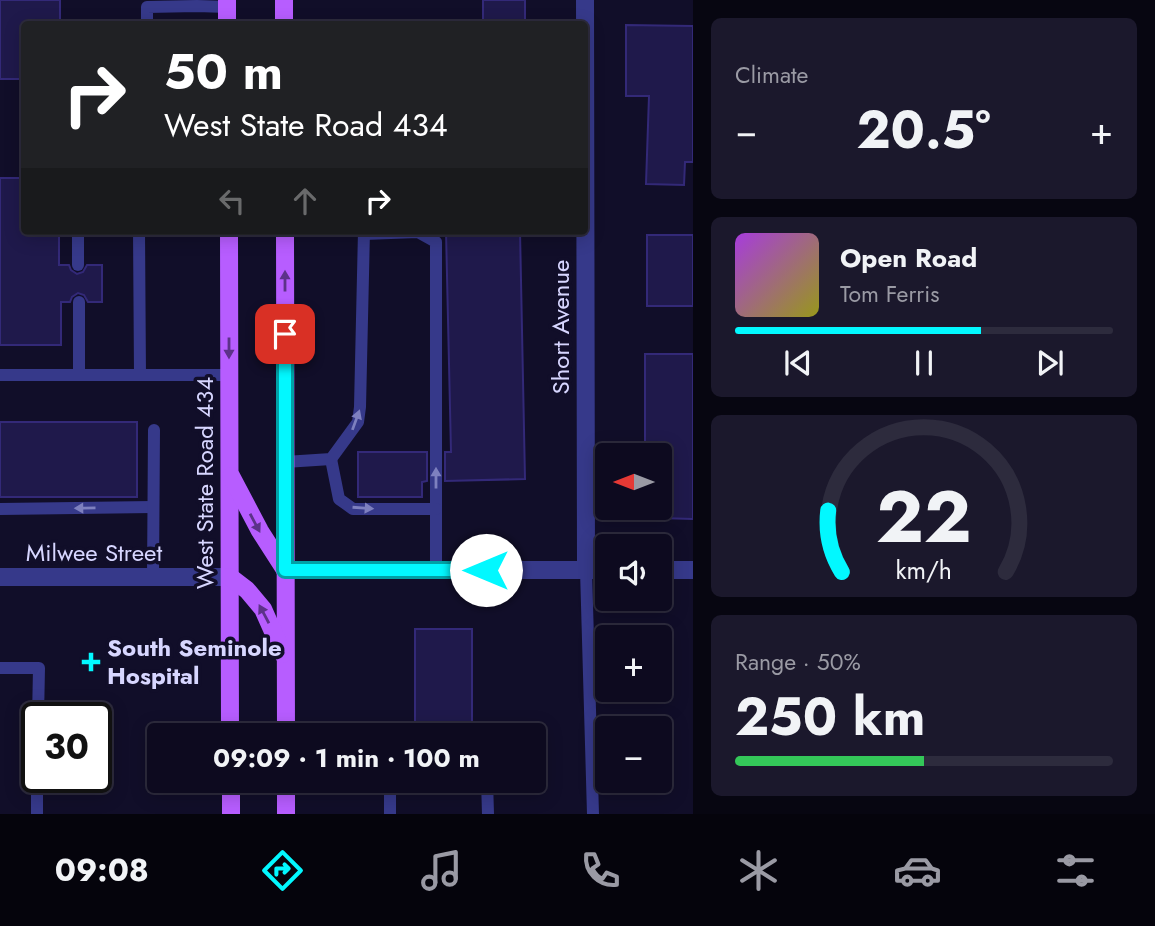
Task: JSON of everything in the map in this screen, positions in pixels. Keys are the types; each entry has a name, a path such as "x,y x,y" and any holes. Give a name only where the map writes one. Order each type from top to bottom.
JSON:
{"main road":[{"path":"285,0 285,21"},
{"name":"West State Road 434","path":"229,235 230,723"},
{"path":"285,235 286,723"},
{"path":"229,473 260,531 285,570"},
{"path":"230,577 247,590 263,609 285,661"},
{"path":"231,793 231,814"},
{"path":"286,793 286,814"}],"street":[{"name":"Short Avenue","path":"585,0 585,21"},
{"name":"Short Avenue","path":"585,235 586,570"},
{"path":"285,570 595,570"},
{"path":"672,570 693,570"},
{"name":"Milwee Street","path":"0,577 230,577"}],"lane":[{"path":"147,21 147,7 227,10"},
{"path":"78,235 78,265"},
{"path":"139,235 140,375"},
{"path":"364,235 360,407 358,422 331,458 339,499 353,509 436,509"},
{"path":"423,235 436,242 436,570"},
{"path":"79,302 79,375"},
{"path":"0,375 229,375"},
{"path":"153,577 154,430"},
{"path":"285,462 331,458"},
{"path":"0,509 153,507"},
{"path":"586,570 593,814"},
{"path":"0,668 39,668 38,702"},
{"path":"37,793 37,814"},
{"path":"390,793 390,814"},
{"path":"487,793 488,814"}],"building":[{"path":"0,0 60,0 60,21 21,21 21,79 0,79"},
{"path":"483,0 525,0 525,21 483,21"},
{"path":"626,25 693,26 693,162 685,162 684,185 646,184 649,96 626,96"},
{"path":"0,178 21,178 21,235 59,235 59,265 69,265 77,274 83,272 87,265 102,265 102,302 88,302 84,295 78,293 70,302 61,302 61,345 0,345"},
{"path":"446,235 520,235 525,479 445,481 445,452 451,452"},
{"path":"647,235 693,235 693,306 647,306"},
{"path":"645,354 693,354 693,519 672,518 672,443 645,443"},
{"path":"0,422 137,422 137,497 0,497"},
{"path":"358,452 427,452 427,481 422,482 422,497 358,497"},
{"path":"415,629 472,629 472,723 415,723"}],"place":[{"name":"South Seminole Hospital","path":"91,662"}],"route":[{"path":"285,334 285,570 486,570"}]}
